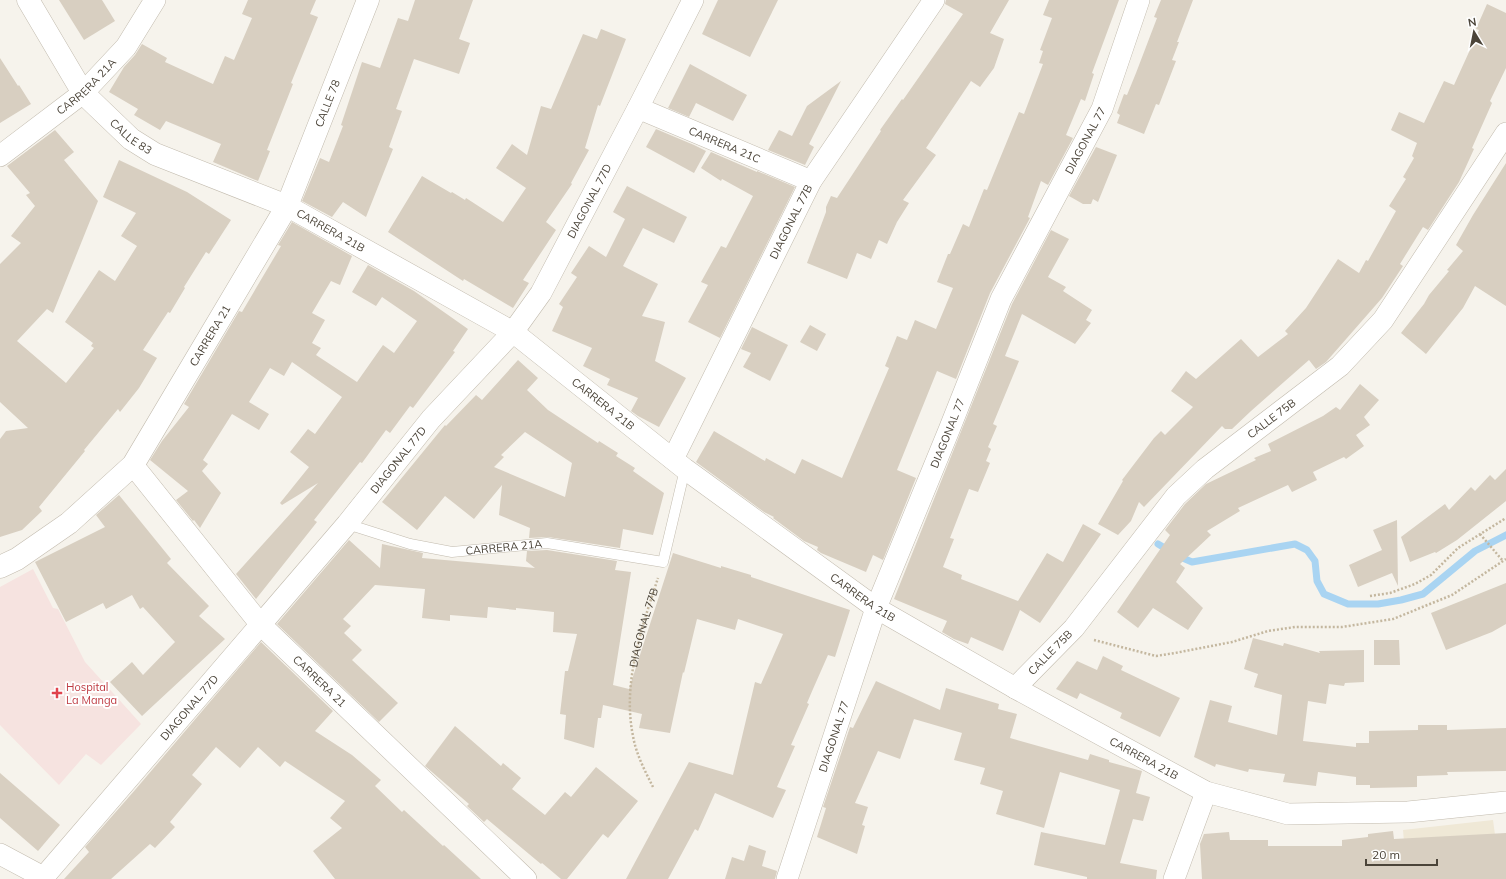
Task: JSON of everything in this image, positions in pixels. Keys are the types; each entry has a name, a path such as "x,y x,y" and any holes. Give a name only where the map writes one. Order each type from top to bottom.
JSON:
{"street":[{"name":"CALLE 83","path":"28,0 84,93 131,139 155,154 287,206"},
{"name":"CARRERA 21A","path":"0,156 84,93 126,47 155,0"},
{"name":"CALLE 78","path":"287,206 368,0"},
{"name":"DIAGONAL 77D","path":"43,878 347,524 431,419 513,332 541,293 693,0"},
{"name":"DIAGONAL 77B","path":"679,464 811,181 934,0"},
{"name":"DIAGONAL 77","path":"787,879 876,608 950,430 1001,299 1102,109 1139,0"},
{"name":"CARRERA 21C","path":"638,108 811,181"},
{"name":"CALLE 75B","path":"1015,688 1074,628 1176,496 1205,469 1340,366 1383,320 1506,133"},
{"name":"CARRERA 21B","path":"287,206 513,332 679,464 876,608 1015,688 1206,792 1288,814 1408,812 1506,802"},
{"name":"CARRERA 21","path":"0,567 17,559 69,523 133,465 287,206"},
{"name":"CARRERA 21","path":"133,465 261,625 526,879"},
{"path":"1174,879 1206,792"},
{"path":"0,854 43,878"}],"lane":[{"name":"DIAGONAL 77B","path":"663,562 679,464"},
{"name":"CARRERA 21A","path":"347,524 410,544 452,552 547,543 663,562"}],"path":[{"path":"1370,596 1390,593 1415,584 1431,575 1458,548 1481,536 1506,518"},
{"path":"1074,628 1086,638 1156,656 1225,643 1268,631 1295,627 1342,627 1393,619 1452,594 1504,560 1481,536"},
{"name":"DIAGONAL 77B","path":"653,787 640,761 633,736 629,702 635,660 646,616 663,562"}],"shaded area":[{"name":"Hospital La Manga","path":"33,569 53,608 58,609 85,662 141,724 101,765 86,754 59,785 0,725 0,587"},
{"path":"1493,820 1501,879 1407,879 1403,830"}],"building":[{"path":"59,0 102,0 115,21 84,40"},
{"path":"248,0 316,0 310,14 318,17 291,83 293,84 267,150 270,151 258,181 213,162 221,144 166,121 160,130 134,115 138,109 109,92 124,67 135,55 142,44 167,58 165,62 213,84 225,56 234,60 252,18 242,14"},
{"path":"415,0 473,0 459,39 470,43 459,74 414,59 396,109 402,111 389,147 393,149 366,217 343,202 332,217 302,201 320,158 329,162 343,126 341,125 362,62 380,68 398,18 408,21"},
{"path":"718,0 778,0 750,57 702,34"},
{"path":"946,0 1009,0 990,33 1004,39 994,68 980,87 971,81 926,148 936,155 903,200 909,203 897,222 887,244 879,240 871,259 857,253 847,279 807,263 831,196 837,198 881,131 880,130 902,99 903,100 963,14 945,4"},
{"path":"1049,0 1119,0 1092,73 1094,74 1085,101 1081,99 1066,135 1073,138 1048,185 1041,181 1028,217 1030,218 990,293 956,379 937,371 897,470 916,478 883,560 873,555 866,572 821,553 817,550 818,547 804,541 773,518 774,517 764,512 696,462 714,431 765,461 766,458 795,474 802,459 842,478 889,368 885,366 897,336 907,340 915,320 936,329 953,288 937,282 948,254 950,254 963,224 969,227 984,189 987,190 1019,112 1024,114 1043,64 1039,63 1043,51 1040,50 1052,18 1043,15"},
{"path":"1161,0 1193,0 1177,42 1179,42 1172,60 1176,61 1159,105 1156,104 1144,134 1117,123 1120,115 1117,113 1124,94 1127,95 1136,73 1157,18 1154,17"},
{"path":"1487,4 1506,13 1506,68 1490,101 1492,103 1459,182 1428,230 1423,227 1400,264 1403,266 1382,298 1326,362 1316,369 1309,360 1232,429 1225,429 1222,426 1144,507 1139,502 1131,521 1118,535 1098,524 1123,481 1122,480 1154,438 1161,431 1165,435 1193,407 1171,391 1186,371 1196,379 1241,339 1258,357 1288,334 1285,331 1306,308 1338,259 1359,273 1366,260 1368,261 1396,211 1389,206 1406,179 1403,177 1414,158 1412,156 1417,143 1391,130 1399,112 1424,123 1444,81 1454,85 1479,30 1476,29"},
{"path":"601,29 626,39 600,106 598,105 585,148 589,150 571,183 572,184 546,222 556,230 523,280 529,283 513,308 464,279 463,281 388,232 422,176 465,200 466,198 503,222 526,188 496,168 512,144 527,155 541,106 551,109 583,34 597,39"},
{"path":"0,58 31,104 0,123"},
{"path":"690,64 747,95 733,121 696,103 689,117 668,108"},
{"path":"841,81 809,144 814,147 805,165 768,150 779,130 792,136 807,106"},
{"path":"656,129 706,151 694,173 646,147"},
{"path":"55,130 74,152 64,160 98,201 53,313 47,309 17,341 66,383 94,348 91,346 93,343 65,322 99,270 115,281 137,246 121,236 136,213 103,197 119,160 187,192 231,220 209,254 206,252 170,313 168,312 143,350 157,358 139,388 120,412 118,409 39,507 42,511 22,530 0,537 0,439 6,431 28,428 0,402 0,264 21,243 11,236 35,206 26,195 30,193 7,166"},
{"path":"1096,147 1117,155 1098,202 1093,199 1091,204 1083,204 1069,196"},
{"path":"711,152 795,187 720,338 688,322 708,285 701,282 721,246 726,248 753,196 722,179 721,181 701,168"},
{"path":"1506,163 1506,306 1475,286 1463,308 1426,354 1401,333 1449,271 1447,270 1463,251 1456,245"},
{"path":"627,186 687,217 674,243 643,228 623,266 658,284 642,316 665,322 655,361 686,378 659,427 631,411 638,398 607,385 610,379 583,366 592,348 552,331 563,307 559,304 577,277 571,273 589,246 606,257 625,219 613,212"},
{"path":"292,222 352,256 340,285 331,281 312,313 325,320 312,343 321,348 316,355 357,382 383,345 394,353 417,321 382,297 376,306 352,292 368,265 414,291 468,329 453,351 455,352 413,408 410,406 390,433 386,430 362,463 360,462 314,520 317,522 256,599 236,574 318,483 282,505 280,503 309,467 290,452 308,429 315,434 342,397 292,362 284,376 270,368 249,402 269,414 259,430 232,414 203,460 208,464 202,471 221,493 200,528 176,500 188,491 150,460 162,441 189,407 184,404 239,311 242,312 281,246 278,245"},
{"path":"1051,230 1069,239 1048,277 1066,287 1063,291 1092,310 1086,320 1091,323 1075,344 1022,314 1005,356 1019,361 993,424 997,426 988,447 991,449 986,461 990,463 978,492 969,489 950,538 954,539 943,567 962,575 961,579 1018,601 1047,553 1063,562 1083,524 1101,534 1040,623 1020,610 1003,651 971,637 968,644 954,639 942,632 947,621 894,599 1012,304"},
{"path":"810,325 826,334 817,351 800,342"},
{"path":"752,327 788,345 770,381 743,367 751,353 741,349"},
{"path":"518,360 538,378 527,390 548,410 598,443 599,441 618,453 616,456 635,468 633,471 664,493 653,535 623,529 620,548 548,537 529,538 530,528 499,515 502,485 474,519 445,496 417,530 382,502 445,425 446,426 476,395 482,400","holes":["525,432 572,463 565,497 494,467 504,457 501,455"]},
{"path":"1360,384 1379,400 1364,417 1370,425 1356,435 1364,446 1346,459 1344,457 1313,472 1317,480 1292,492 1288,485 1238,508 1240,511 1207,531 1211,535 1180,564 1185,568 1176,582 1203,608 1188,630 1153,608 1138,628 1117,612 1170,535 1165,530 1185,504 1206,484 1256,460 1254,458 1271,451 1268,444 1323,416 1336,407 1340,410"},
{"path":"1506,469 1506,501 1457,540 1436,553 1435,552 1410,562 1401,537 1445,504 1449,510 1471,487 1475,491 1490,475 1495,480"},
{"path":"119,495 171,559 167,563 209,606 199,616 225,639 142,716 110,682 132,662 143,675 175,642 143,607 140,609 132,595 106,609 103,603 66,622 35,562 105,527 96,515"},
{"path":"1397,520 1398,586 1392,573 1358,587 1349,565 1382,550 1373,530"},
{"path":"349,540 380,568 382,544 423,553 422,558 535,568 526,561 527,551 547,550 617,561 615,570 631,572 613,685 629,689 673,553 721,568 721,566 751,575 751,577 850,610 835,657 828,655 791,745 795,746 777,787 786,790 773,818 715,793 698,831 695,829 668,879 626,879 689,762 733,775 755,682 761,684 783,634 738,619 735,630 697,619 684,673 683,672 670,733 639,728 642,714 603,705 601,718 598,718 594,748 564,739 566,715 560,714 565,671 568,671 577,634 553,632 554,612 488,607 487,618 450,615 450,621 422,618 425,589 375,585 343,619 351,626 344,633 362,650 352,660 398,703 379,722 277,624"},
{"path":"1506,583 1506,624 1492,632 1446,650 1431,613"},
{"path":"1253,638 1283,646 1284,643 1320,653 1319,651 1364,650 1364,682 1345,683 1344,686 1329,684 1326,704 1308,701 1303,741 1356,747 1356,743 1369,743 1369,731 1418,730 1418,725 1447,725 1447,730 1506,728 1506,771 1447,772 1448,775 1417,776 1417,787 1370,788 1370,785 1356,785 1356,777 1318,772 1316,786 1283,782 1285,774 1249,769 1248,772 1216,764 1215,767 1194,757 1210,700 1232,706 1228,722 1277,735 1282,695 1254,687 1258,674 1244,669"},
{"path":"1374,640 1399,640 1400,665 1374,665"},
{"path":"261,642 333,711 315,731 352,755 381,780 375,786 402,812 404,810 481,879 335,879 313,851 342,828 330,818 345,801 285,761 280,767 258,747 240,768 216,747 192,775 202,784 170,822 175,827 155,848 150,844 111,879 64,879 89,852 85,847"},
{"path":"1103,656 1123,666 1121,670 1180,698 1160,737 1120,718 1122,713 1080,693 1077,699 1056,689 1077,661 1097,670"},
{"path":"876,681 940,710 946,688 999,704 998,709 1017,714 1010,738 1088,760 1090,754 1109,760 1109,762 1142,771 1136,793 1150,797 1143,821 1133,819 1120,863 1157,870 1156,879 1087,879 1087,877 1034,865 1041,832 1105,845 1120,790 1060,772 1044,828 996,814 1003,791 980,784 985,768 954,760 962,733 914,719 900,759 878,751 855,803 868,807 862,825 865,826 857,854 817,837 826,808 823,807 850,727 853,728"},
{"path":"455,726 501,766 503,763 521,778 512,789 545,815 565,792 571,797 596,767 638,801 608,838 603,834 567,879 561,879 487,819 484,822 467,806 469,804 425,766"},
{"path":"0,773 60,825 38,851 0,818"},
{"path":"1393,831 1394,839 1506,833 1506,879 1202,879 1200,844 1204,834 1229,832 1230,840 1268,840 1268,846 1342,846 1342,840 1368,837 1368,834"},
{"path":"749,845 766,851 762,866 777,871 775,879 725,879 732,857 744,861"}],"waterway":[{"path":"1158,544 1178,556 1192,562 1295,544 1307,550 1315,561 1317,581 1324,594 1348,604 1378,604 1423,594 1475,551 1506,535"}],"place":[{"name":"Hospital La Manga","path":"57,693"}]}
